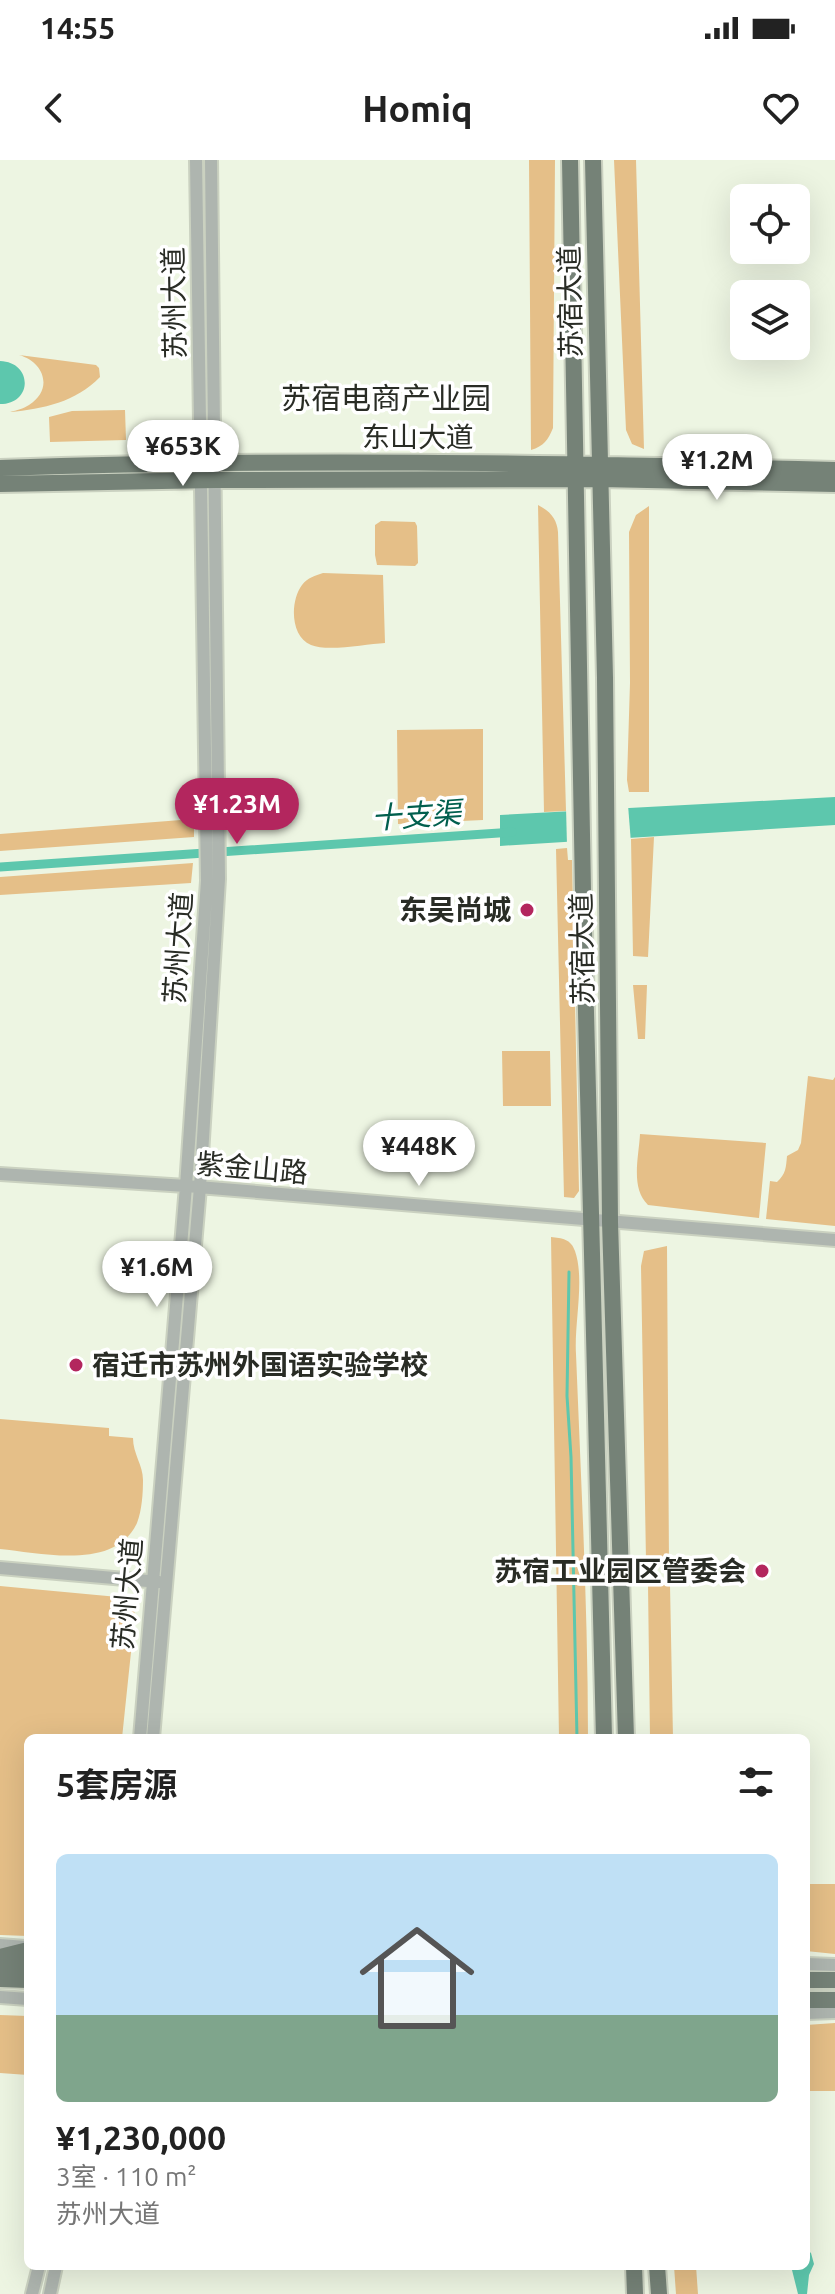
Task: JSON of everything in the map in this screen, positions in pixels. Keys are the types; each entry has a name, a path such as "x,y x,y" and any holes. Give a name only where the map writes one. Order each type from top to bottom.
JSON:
{"main road":[{"name":"苏宿大道","path":"570,160 604,1734"},
{"name":"苏宿大道","path":"593,160 607,848 610,1222 626,1734"},
{"name":"东山大道","path":"0,468 575,472 835,470"},
{"name":"东山大道","path":"0,484 208,471"},
{"name":"东山大道","path":"600,472 835,484"},
{"path":"0,1957 24,1949"},
{"path":"0,1963 24,1965"},
{"path":"0,1979 24,1980"},
{"path":"810,1980 835,1980"},
{"path":"810,2000 835,2000"},
{"path":"634,2270 635,2294"},
{"path":"657,2270 659,2294"}],"street":[{"name":"苏州大道","path":"196,160 208,471"},
{"name":"苏州大道","path":"140,1734 200,1187 213,880 208,471 211,160"},
{"name":"苏州大道","path":"153,1734 159,1585 186,1186 213,880"},
{"name":"紫金山路","path":"0,1174 200,1187 835,1240"},
{"path":"0,1571 159,1585"},
{"path":"0,1945 24,1948"},
{"path":"810,1964 835,1965"},
{"path":"0,1997 24,1999"},
{"path":"810,2013 835,2012"},
{"path":"32,2294 38,2270"},
{"path":"50,2294 55,2270"}],"shaded area":[{"path":"529,160 555,160 553,428 545,442 531,450"},
{"path":"614,160 636,160 644,449 632,444 626,430"},
{"path":"19,355 96,365 100,377 80,393 58,403 10,412 27,406 42,391 40,370"},
{"path":"125,410 126,440 50,442 49,417 72,411"},
{"path":"538,505 552,516 558,532 566,811 544,812"},
{"path":"649,506 649,792 629,792 629,532 636,515"},
{"path":"381,521 415,522 418,563 415,566 377,565 375,525"},
{"path":"323,573 383,575 385,643 327,648 311,645 304,640 294,618 295,600 304,582"},
{"path":"483,729 483,820 398,824 397,730"},
{"path":"194,819 194,837 0,851 0,834"},
{"path":"654,837 648,957 633,956 631,839"},
{"path":"567,848 568,860 572,860 579,1191 574,1198 564,1197 556,849"},
{"path":"193,863 191,883 0,895 0,877"},
{"path":"633,985 647,985 645,1039 638,1039"},
{"path":"502,1051 550,1051 551,1106 503,1106"},
{"path":"808,1076 833,1080 835,1077 835,1226 766,1219 770,1181 780,1179 787,1156 798,1150 801,1143"},
{"path":"640,1134 766,1143 759,1218 648,1205 642,1198 637,1181"},
{"path":"551,1237 569,1242 578,1262 576,1354 586,1594 588,1734 559,1734"},
{"path":"667,1246 669,1565 650,1566 646,1561 641,1266 644,1251"},
{"path":"0,1419 109,1428 109,1436 133,1438 143,1475 142,1496 137,1523 126,1538 112,1548 76,1556 0,1549"},
{"path":"648,1585 670,1585 673,1734 650,1734"},
{"path":"0,1586 118,1597 129,1603 135,1614 122,1734 24,1734 24,1936 0,1935"},
{"path":"810,1884 835,1884 835,1954 810,1951"},
{"path":"0,2015 24,2016 24,2075 0,2073"},
{"path":"835,2023 835,2091 810,2091 810,2025"},
{"path":"674,2270 696,2270 698,2294 676,2294"}],"water":[{"path":"0,361 19,368 25,383 19,397 0,404"},
{"path":"835,797 835,825 500,846 500,815"},
{"path":"810,2252 814,2264 807,2294 798,2294 792,2270 810,2270"}],"pier":[{"path":"628,805 631,843 567,846 566,807"}],"waterway":[{"name":"十支渠","path":"0,867 512,832"},
{"path":"569,1272 567,1396 577,1734"}],"place":[{"name":"东吴尚城","path":"527,910"},
{"name":"宿迁市苏州外国语实验学校","path":"76,1365"},
{"name":"苏宿工业园区管委会","path":"762,1571"}],"district":[{"name":"苏宿电商产业园","path":"386,399"}]}
